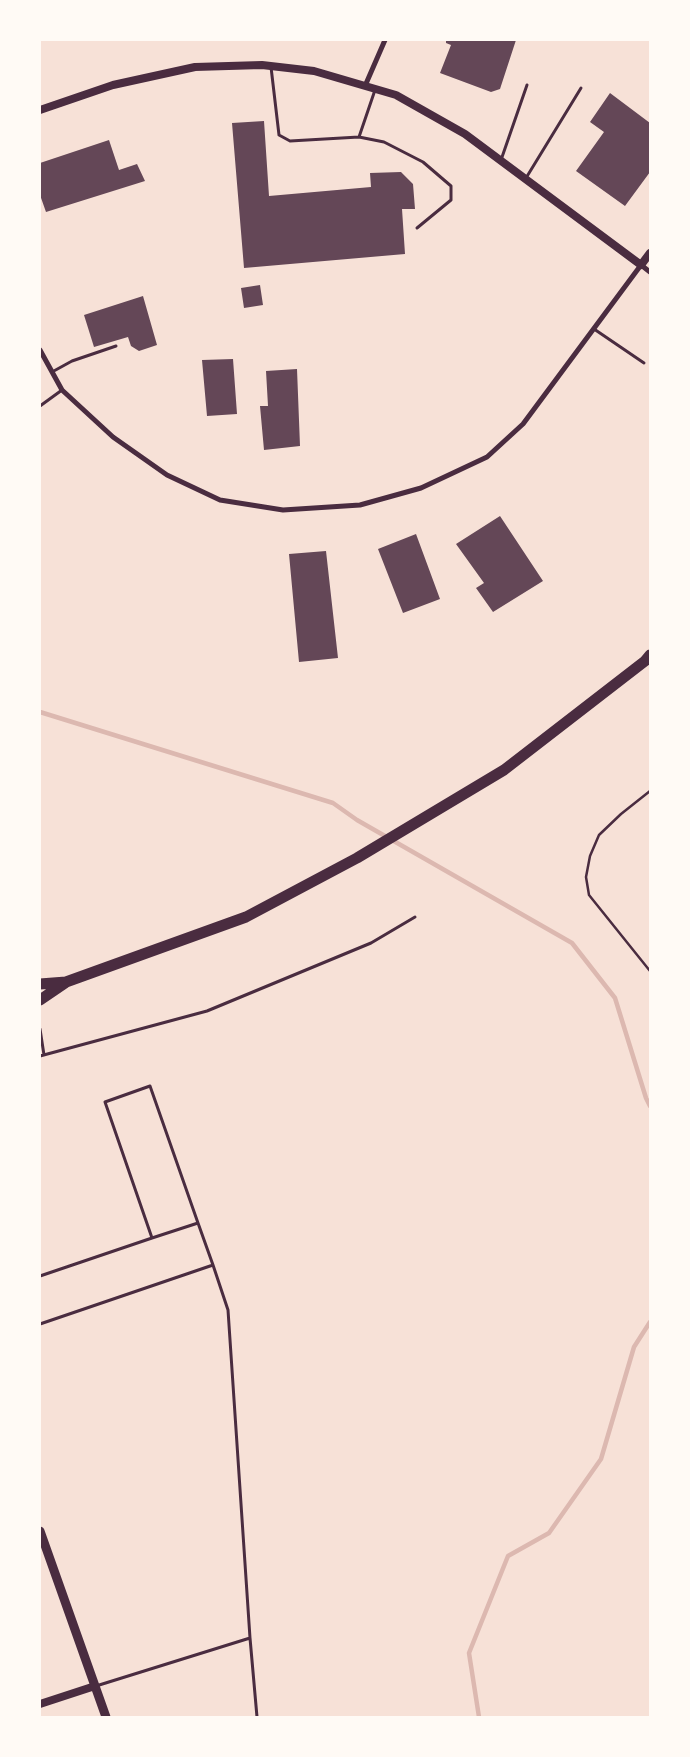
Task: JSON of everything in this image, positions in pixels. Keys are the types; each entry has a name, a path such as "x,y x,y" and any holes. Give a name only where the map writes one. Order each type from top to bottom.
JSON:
{"highway":[{"path":"40,1000 66,982 246,917 357,858 504,770 645,661 650,655"},
{"path":"40,984 66,982"}],"main road":[{"path":"40,1531 106,1717"}],"street":[{"path":"365,86 385,40"},
{"path":"40,110 113,85 195,67 271,66 314,71 396,95 466,134 650,272"},
{"path":"40,350 62,390 112,436 167,475 220,500 283,510 360,505 420,488 487,457 523,424 650,253"},
{"path":"40,1704 95,1686"}],"lane":[{"path":"271,66 279,135 290,141 359,137 384,142 423,162 451,186 451,200 417,228"},
{"path":"501,160 527,85"},
{"path":"526,179 581,88"},
{"path":"359,137 375,89"},
{"path":"594,329 644,363"},
{"path":"52,372 72,361 116,346"},
{"path":"40,406 62,390"},
{"path":"40,1028 42,1056 207,1011 371,943 415,917"},
{"path":"152,1238 105,1102 150,1086 228,1310 257,1717"},
{"path":"40,1276 198,1223"},
{"path":"40,1324 213,1265"},
{"path":"95,1686 250,1638"}],"path":[{"path":"650,791 621,814 599,835 590,856 586,877 588,895 650,971"}],"building":[{"path":"446,40 516,40 500,89 491,92 440,73 451,45 446,43"},
{"path":"610,93 650,123 650,172 625,206 576,171 604,132 590,122"},
{"path":"264,121 269,196 371,187 370,173 401,172 413,184 415,209 402,209 405,254 244,268 232,123"},
{"path":"109,140 119,170 137,164 145,181 46,212 40,195 40,163"},
{"path":"260,285 263,305 244,308 241,288"},
{"path":"143,296 157,345 139,351 131,346 128,337 94,347 84,315"},
{"path":"233,359 237,414 207,416 202,360"},
{"path":"297,369 300,446 264,450 260,406 268,406 266,371"},
{"path":"500,516 543,581 493,612 476,588 484,583 456,544"},
{"path":"416,534 440,599 403,613 378,549"},
{"path":"326,551 338,658 299,662 289,554"}],"waterway":[{"path":"40,712 333,803 357,820 572,943 615,998 650,1106"},
{"path":"479,1717 469,1653 508,1556 549,1533 601,1459 634,1347 650,1322"}]}
